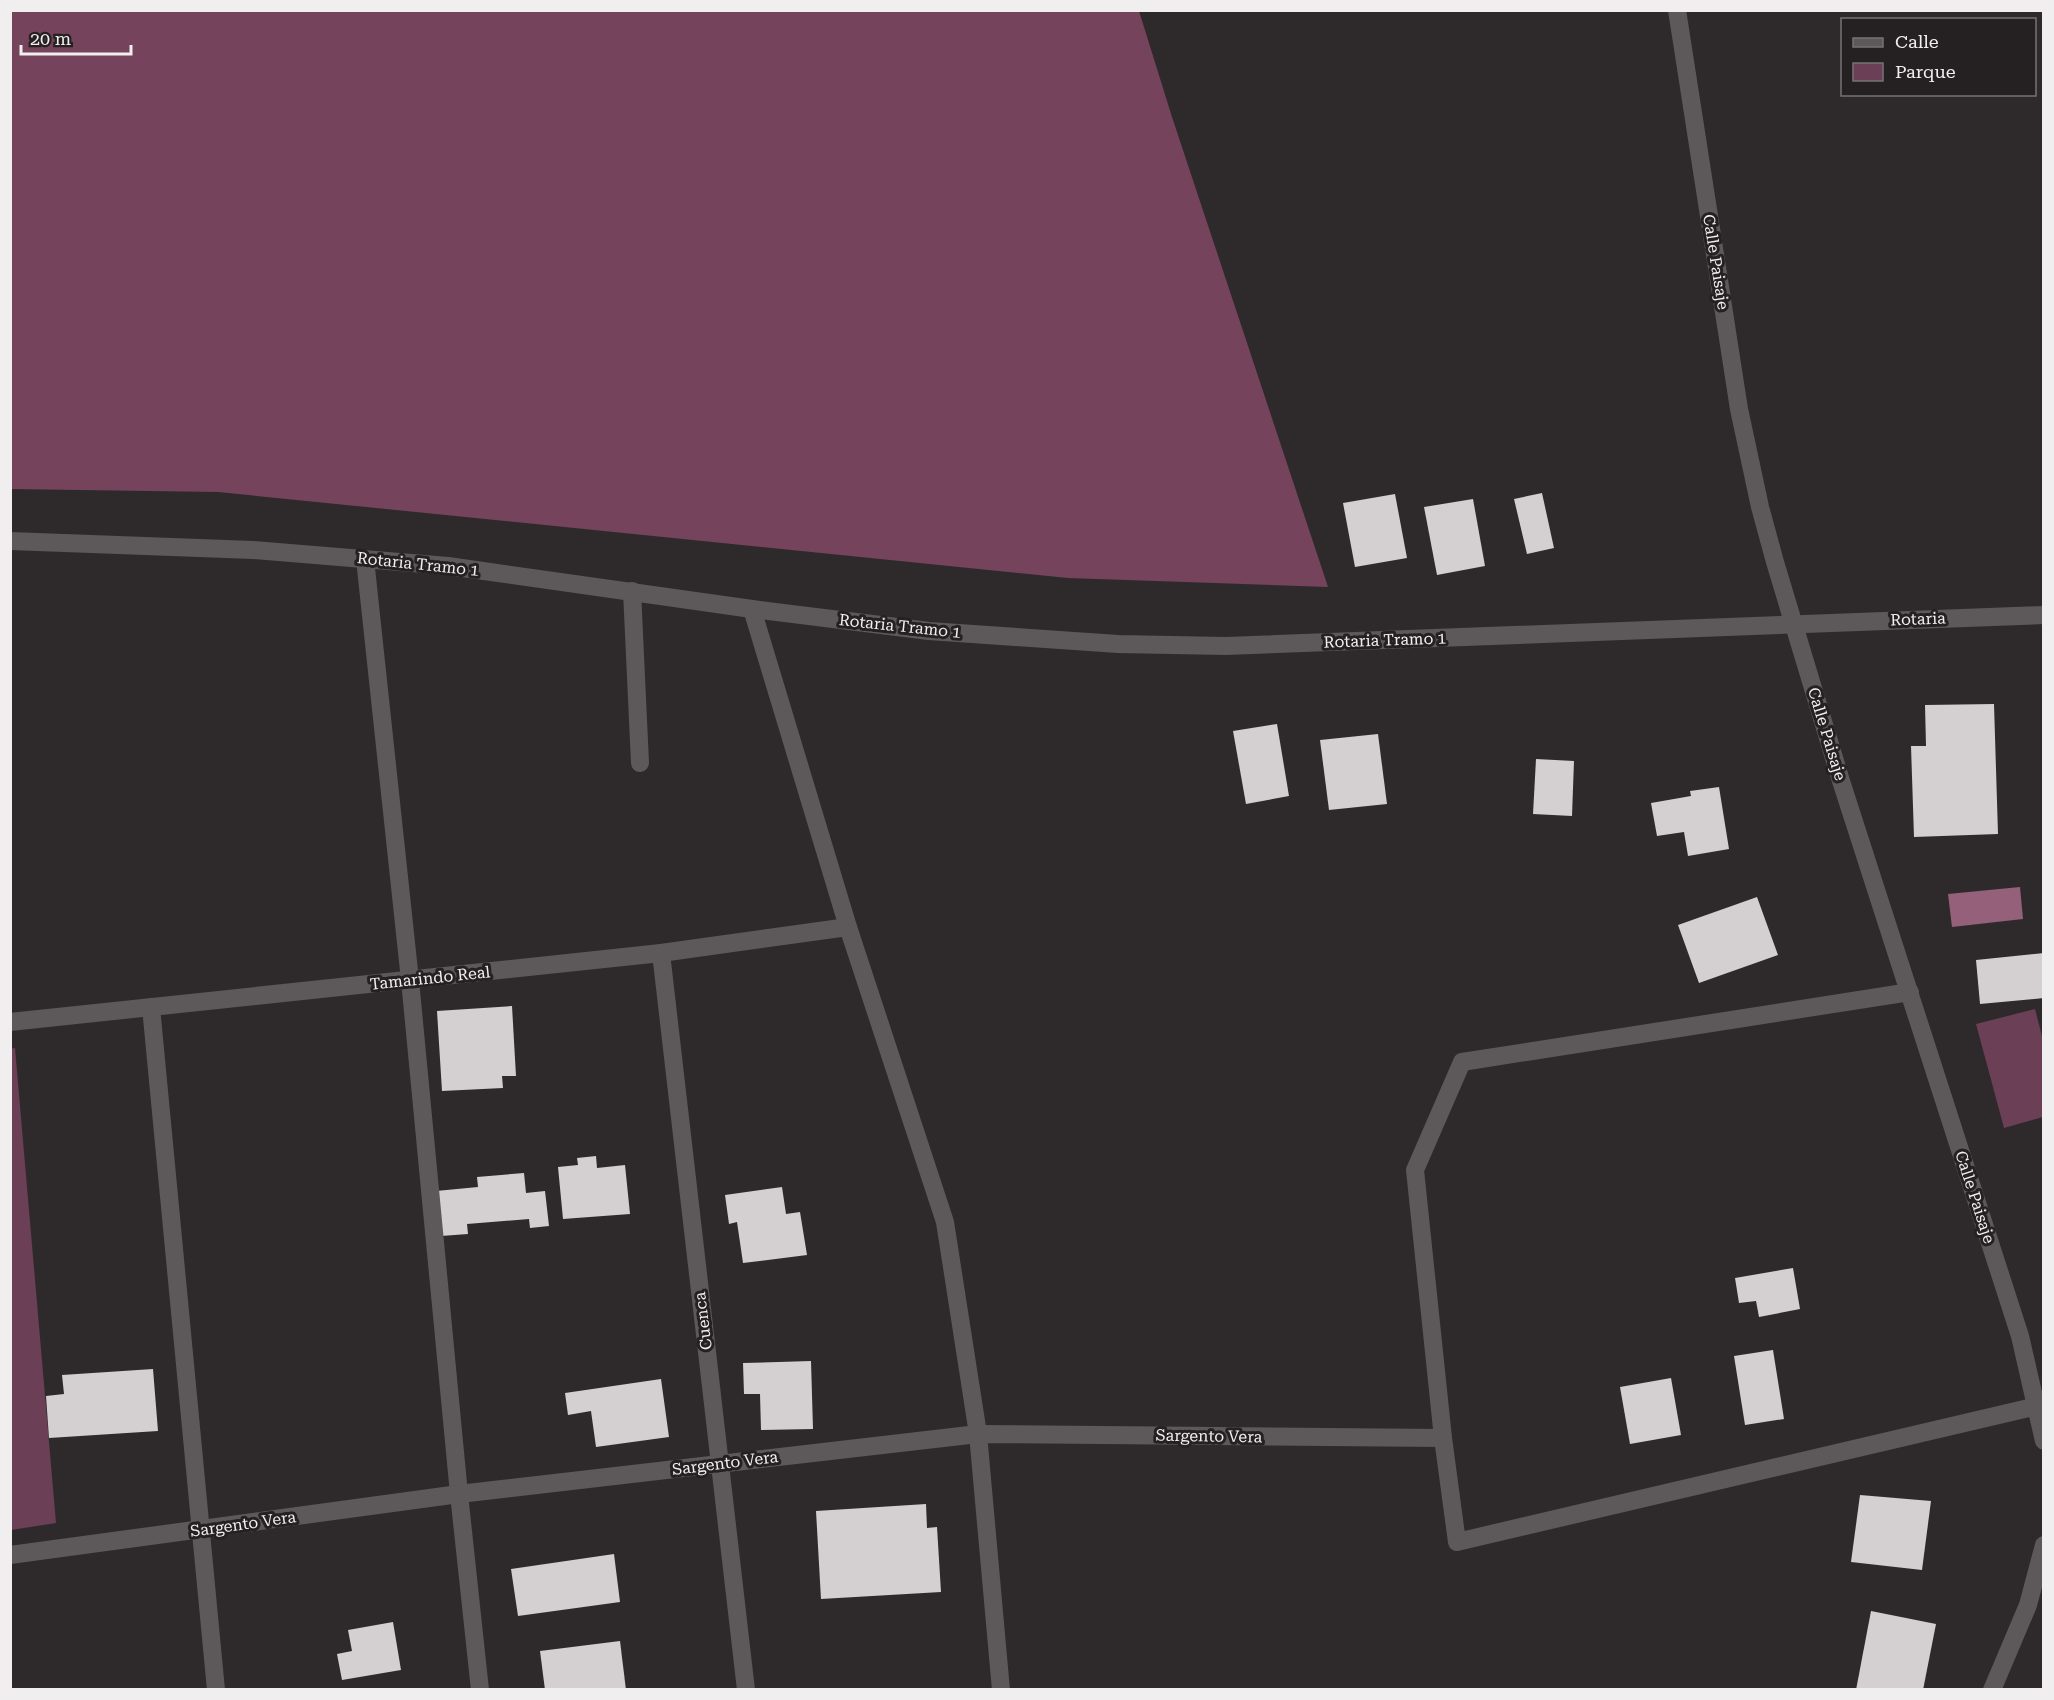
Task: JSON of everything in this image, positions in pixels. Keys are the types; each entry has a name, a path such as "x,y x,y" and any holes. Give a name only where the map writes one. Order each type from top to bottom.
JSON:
{"street":[{"name":"Calle Paisaje","path":"1677,10 1739,409 1760,507 1841,781 2020,1336 2043,1441"},
{"name":"Rotaria Tramo 1","path":"10,541 253,550 448,566 752,609 929,631 1119,644 1214,646 1793,624"},
{"path":"365,559 410,980 480,1689"},
{"path":"632,591 640,763"},
{"path":"752,609 848,927 945,1222 978,1434 1002,1689"},
{"name":"Rotaria","path":"1793,624 2043,615"},
{"name":"Tamarindo Real","path":"10,1022 661,953 848,927"},
{"name":"Cuenca","path":"661,953 746,1689"},
{"path":"1910,992 1462,1062 1415,1170 1443,1438 1457,1542 2037,1406"},
{"path":"151,1007 216,1689"},
{"name":"Sargento Vera","path":"10,1555 459,1494 978,1434 1443,1438"},
{"path":"1992,1689 2036,1609 2043,1545"}],"green space":[{"path":"2035,1009 2043,1040 2043,1117 2004,1128 1976,1024"},
{"path":"15,1048 56,1523 11,1530 10,1049"}],"shaded area":[{"path":"11,10 1139,11 1328,587 1068,578 218,492 11,489"},
{"path":"2020,887 2023,919 1952,927 1948,894"}],"building":[{"path":"1542,493 1554,548 1527,554 1514,499"},
{"path":"1395,494 1407,558 1355,567 1343,503"},
{"path":"1473,499 1485,566 1437,575 1424,507"},
{"path":"1994,704 1998,834 1914,837 1911,746 1926,746 1925,705"},
{"path":"1277,724 1289,796 1246,804 1233,731"},
{"path":"1378,734 1387,804 1329,810 1320,740"},
{"path":"1536,759 1574,761 1572,816 1533,814"},
{"path":"1719,787 1729,849 1688,856 1684,832 1657,836 1651,803 1691,796 1690,791"},
{"path":"1757,897 1778,955 1699,983 1678,925"},
{"path":"2044,953 2044,998 1980,1004 1976,960"},
{"path":"512,1006 516,1076 502,1076 503,1088 442,1091 437,1011"},
{"path":"596,1156 597,1168 625,1165 630,1214 563,1219 558,1167 578,1165 577,1158"},
{"path":"524,1173 526,1193 545,1191 549,1226 530,1228 529,1219 467,1224 468,1234 441,1236 436,1191 478,1187 477,1177"},
{"path":"782,1187 786,1214 800,1212 807,1255 743,1263 737,1222 729,1224 725,1195"},
{"path":"1793,1268 1800,1309 1759,1317 1756,1301 1739,1303 1735,1278"},
{"path":"1773,1350 1784,1419 1745,1425 1734,1356"},
{"path":"811,1361 813,1429 761,1430 760,1394 744,1394 743,1363"},
{"path":"153,1369 158,1431 49,1438 46,1396 64,1394 62,1375"},
{"path":"1671,1378 1681,1435 1630,1444 1620,1387"},
{"path":"661,1379 669,1437 596,1447 591,1411 568,1415 565,1393"},
{"path":"1860,1495 1931,1501 1922,1570 1851,1562"},
{"path":"926,1504 927,1528 937,1527 941,1592 821,1599 816,1511"},
{"path":"614,1554 620,1602 518,1616 511,1569"},
{"path":"1871,1611 1936,1624 1923,1690 1856,1690"},
{"path":"393,1622 401,1670 342,1680 337,1654 352,1651 348,1630"},
{"path":"620,1641 626,1690 545,1690 540,1651"}]}
